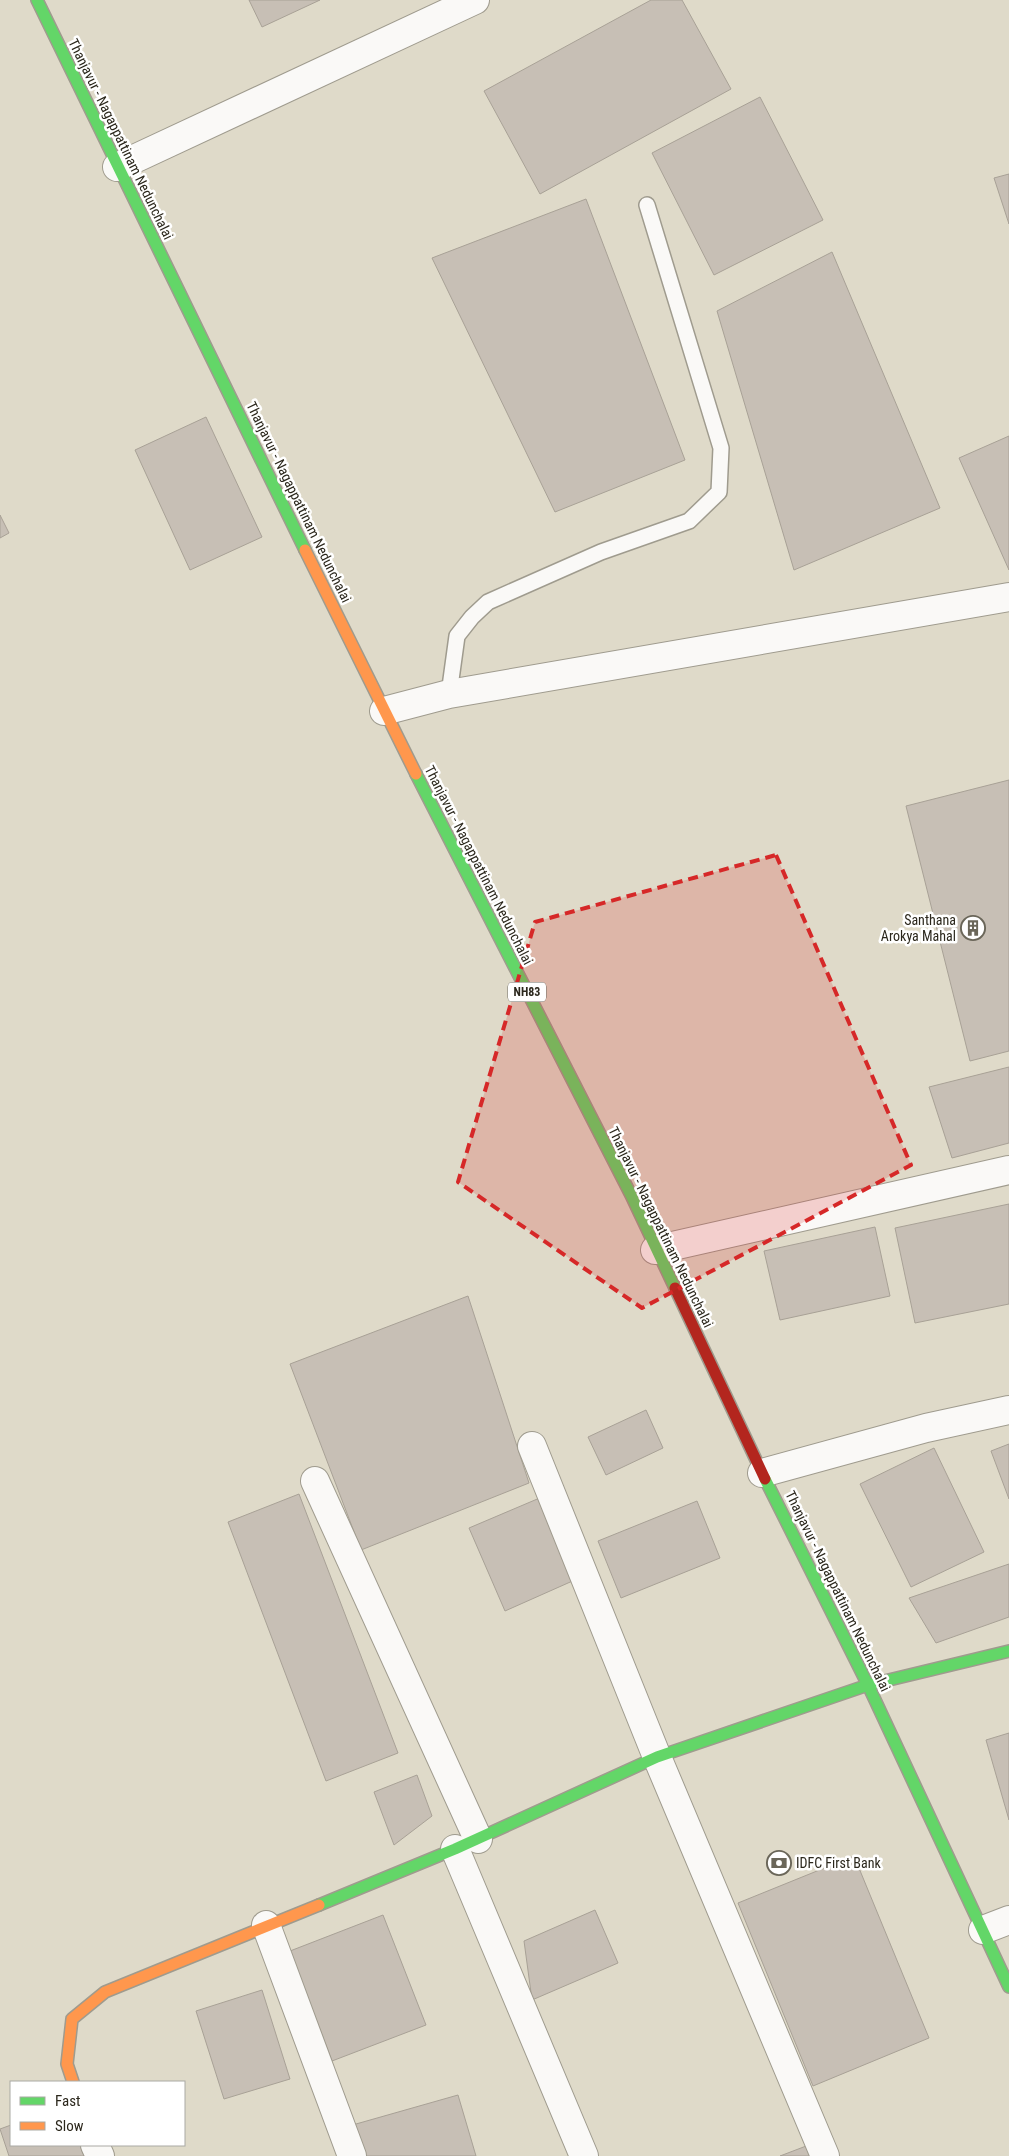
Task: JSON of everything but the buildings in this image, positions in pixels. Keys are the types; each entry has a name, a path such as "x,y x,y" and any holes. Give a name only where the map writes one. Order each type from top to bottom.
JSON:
{"main road":[{"name":"Thanjavur - Nagappattinam Nedunchalai","path":"37,0 384,710 631,1195 655,1250 762,1474 868,1685 1009,1987"},
{"path":"73,2081 68,2064 72,2019 105,1992 266,1924 467,1844 658,1757 868,1685 1009,1651"}],"street":[{"path":"117,166 475,0"},
{"path":"384,710 449,694 1009,597"},
{"path":"655,1250 1009,1170"},
{"path":"762,1474 926,1428 1009,1410"},
{"path":"532,1446 658,1757 825,2156"},
{"path":"315,1481 467,1844 584,2156"},
{"path":"983,1930 1009,1920"},
{"path":"266,1924 352,2156"}],"lane":[{"path":"449,694 457,636 472,617 488,602 601,552 689,521 720,492 721,448 647,205"}],"highlighted area":[{"path":"776,855 911,1165 642,1308 458,1182 535,922"}],"traffic: fast":[{"path":"37,0 305,550"},
{"path":"416,774 631,1195 675,1288"},
{"path":"765,1479 868,1685 1009,1987"},
{"path":"319,1905 455,1849 657,1757 868,1685 1009,1651"}],"traffic: slow":[{"path":"305,550 416,774"},
{"path":"73,2081 67,2064 72,2019 105,1992 319,1905"}],"traffic: jam":[{"path":"675,1288 765,1479"}],"place":[{"name":"Santhana Arokya Mahal","path":"973,928"},
{"name":"IDFC First Bank","path":"779,1863"}]}
